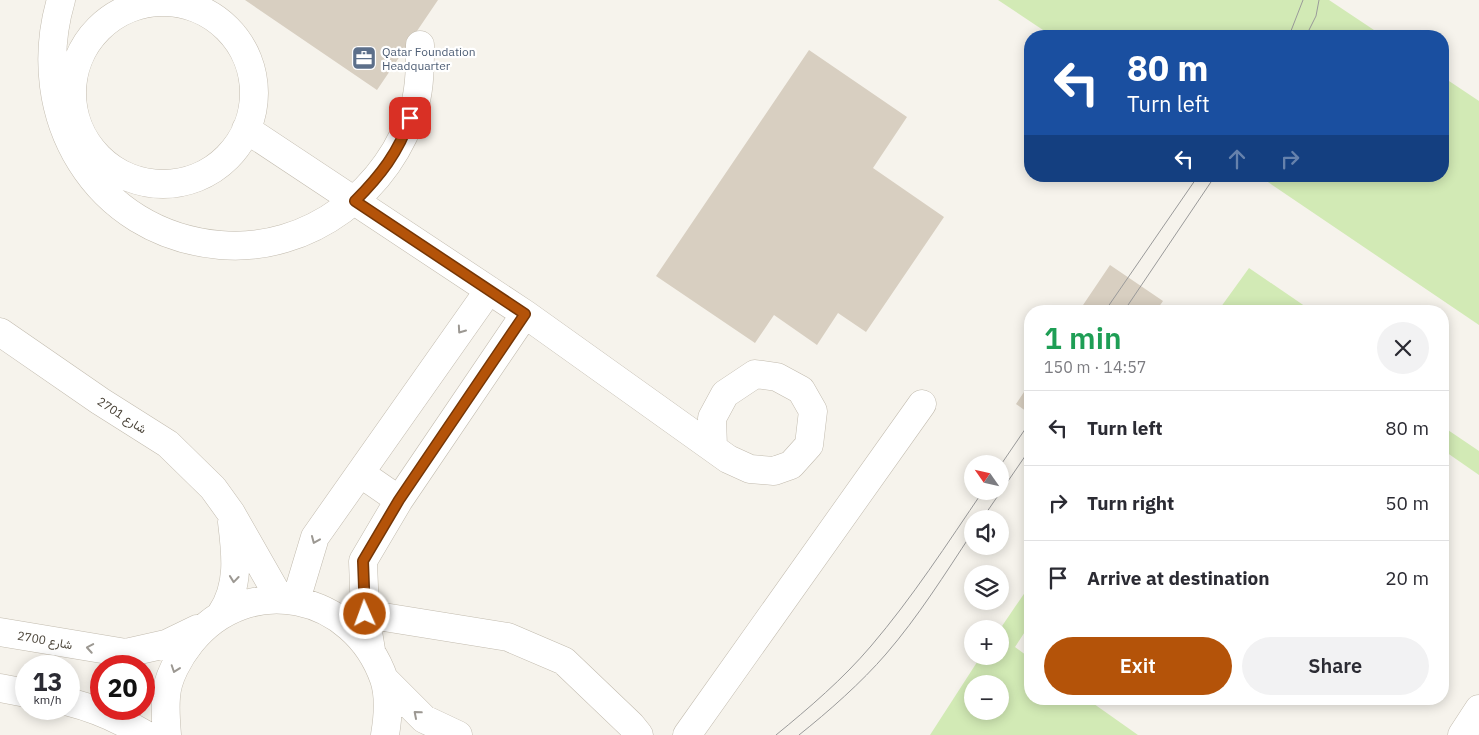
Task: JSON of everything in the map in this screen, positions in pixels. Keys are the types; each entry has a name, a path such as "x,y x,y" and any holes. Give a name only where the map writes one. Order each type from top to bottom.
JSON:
{"street":[{"path":"61,0 55,21 51,50 51,78 56,106 81,149 95,181 115,201 138,218 164,231 191,240 220,245 249,245 278,240 305,232 331,218 355,201 376,181 393,158 406,132 415,104 420,45"},
{"path":"155,2 175,3 195,8 213,17 229,30 241,46 253,79 252,104 246,129 235,148 220,164 202,176 167,184 139,182 119,174 81,149 72,105 72,83 77,62 87,43 100,27 116,15 135,6 155,2"},
{"path":"246,129 525,314 713,447"},
{"path":"371,650 344,622 325,610 288,600 315,537 489,290"},
{"path":"385,735 389,713 385,680 371,650 365,614 363,561 399,500 525,314"},
{"name":"شارع 2701","path":"0,332 100,401 168,444 212,488 231,513 288,600"},
{"path":"687,735 922,404"},
{"path":"360,473 399,500"},
{"path":"167,735 166,695 178,657 212,620 232,594 235,582 236,553 231,513"},
{"name":"شارع 2700","path":"0,632 126,653 166,644 249,602 288,600"},
{"path":"365,614 508,637 564,661 631,725 638,735"},
{"path":"385,680 424,719 458,735"},
{"path":"0,688 15,691"},
{"path":"80,704 92,707 146,735"},
{"path":"1462,735 1479,709"}],"green space":[{"path":"998,0 1329,0 1374,30 1043,30"},
{"path":"1449,81 1479,101 1479,325 1268,182 1449,182"},
{"path":"1249,268 1303,305 1222,305"},
{"path":"1449,431 1479,451 1479,475 1449,454"},
{"path":"1024,594 1024,633 1015,647 1024,654 1024,705 1096,705 1138,735 930,735 964,682 964,720 1009,720 1009,675 969,675 975,665 1009,665 1009,620 1006,620"}],"building":[{"name":"Qatar Foundation Headquarter","path":"245,0 438,0 377,90"},
{"path":"809,50 907,117 873,168 944,217 866,332 838,313 817,345 774,315 755,343 656,276"},
{"path":"1110,265 1163,301 1160,305 1083,305"},
{"path":"1024,392 1024,410 1016,404"}],"tram line":[{"path":"1291,30 1303,0"},
{"path":"1309,30 1316,16 1319,0"},
{"path":"1109,305 1194,182"},
{"path":"1128,305 1211,182"},
{"path":"1008,455 1024,431"},
{"path":"988,510 1024,458"},
{"path":"776,735 837,682 871,646 915,590 977,500"},
{"path":"799,735 844,696 886,654 920,610 964,545"}],"place":[{"name":"Qatar Foundation Headquarter","path":"364,58"}],"route":[{"path":"365,614 363,561 399,500 525,314 355,201 376,181 393,158 406,132 410,118"}]}
